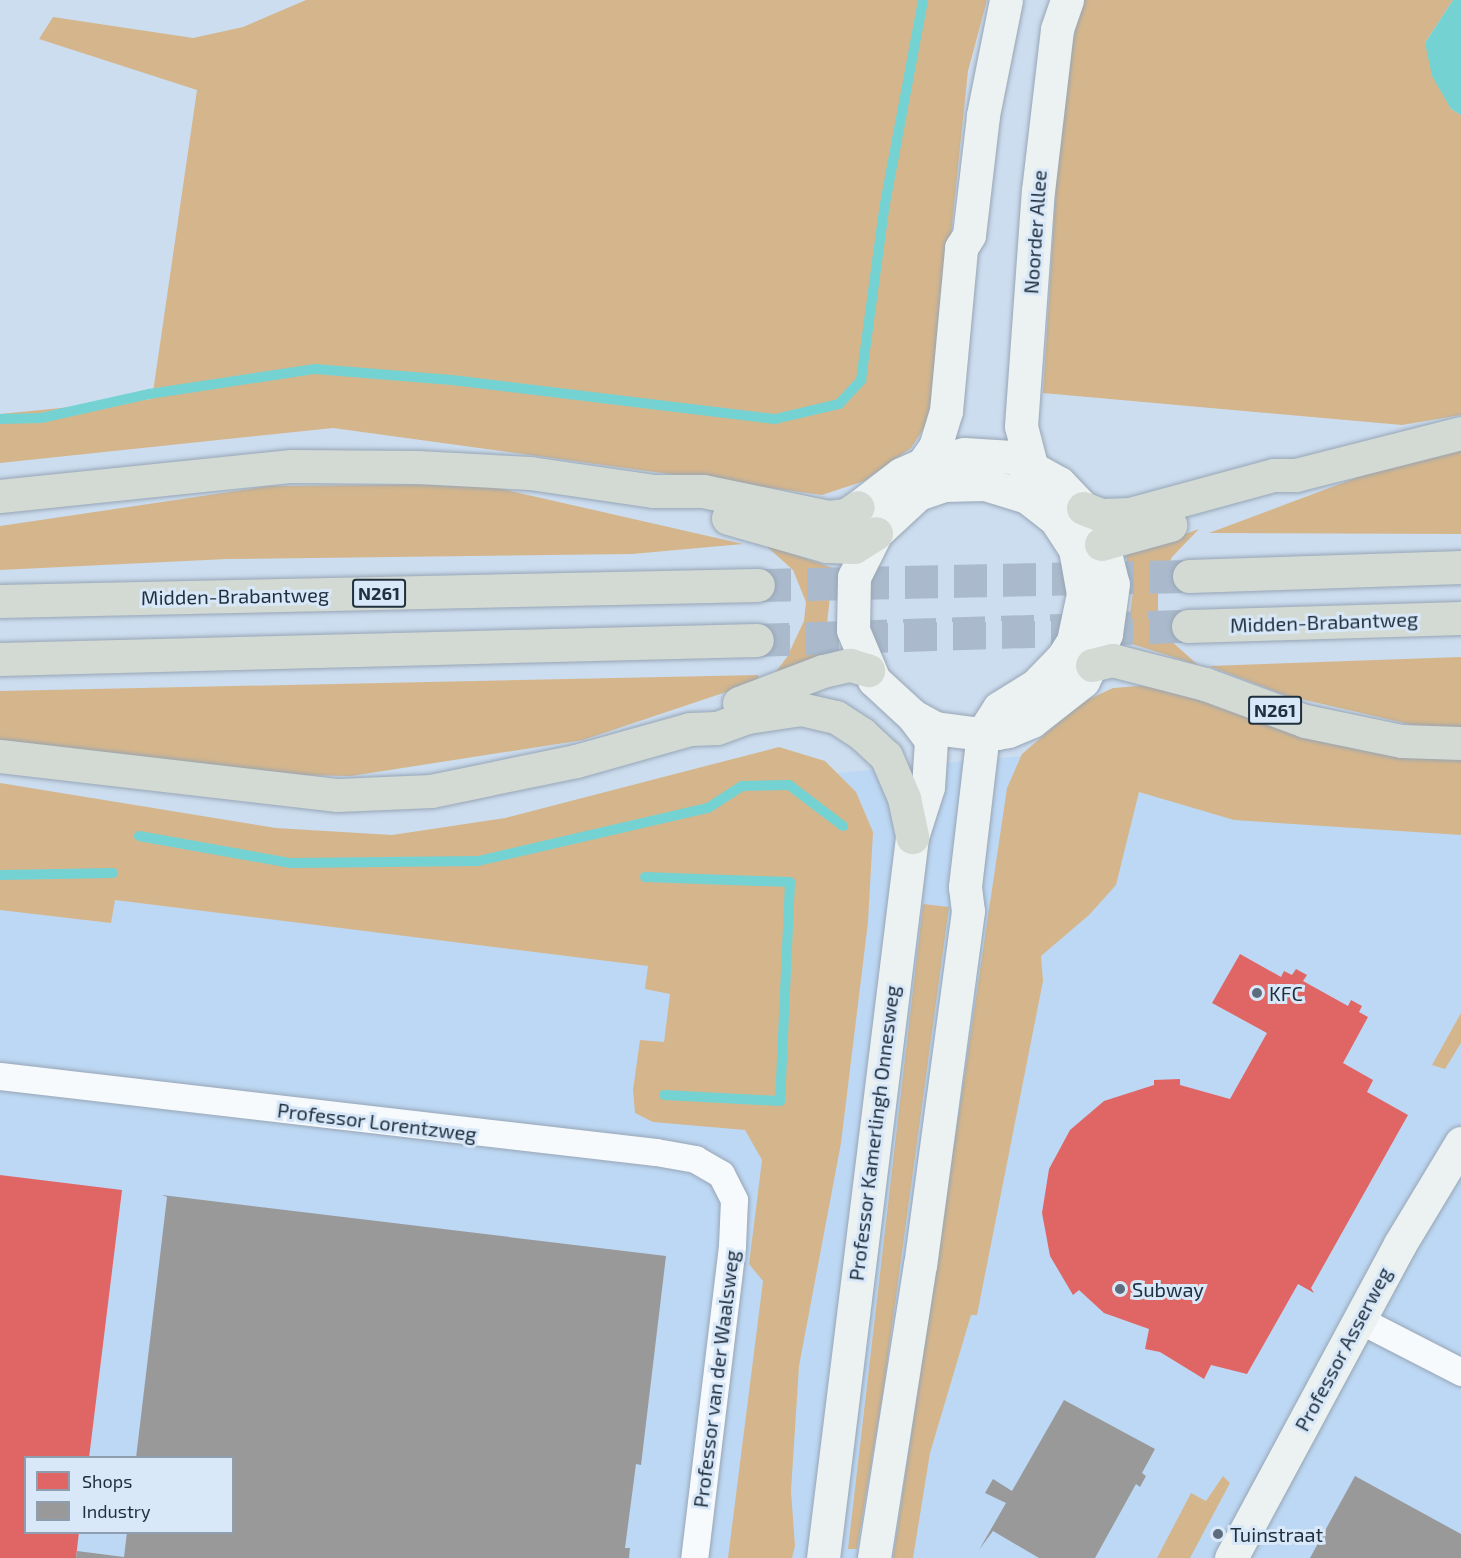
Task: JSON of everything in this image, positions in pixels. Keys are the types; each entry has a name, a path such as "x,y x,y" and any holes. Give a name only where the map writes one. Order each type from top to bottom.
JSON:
{"highway":[{"path":"1074,521 1101,515 1130,514 1274,475 1296,475 1461,433"},
{"path":"0,496 291,466 530,473 653,491 703,492 829,517 846,514 867,520"},
{"path":"1101,544 1174,524 1279,488 1296,475"},
{"path":"1189,576 1461,567"},
{"name":"Midden-Brabantweg","path":"0,601 759,585"},
{"name":"Midden-Brabantweg","path":"1188,626 1461,618"},
{"path":"0,659 758,640"},
{"name":"N261","path":"1092,665 1112,660 1205,684 1305,721 1402,741 1461,743"},
{"path":"690,729 710,714 824,671 850,665 868,670"},
{"path":"0,756 238,786 350,794 431,791 576,761 690,729 717,728 786,710 836,717 862,734 886,756 904,798 912,837"}],"main road":[{"path":"934,474 935,447 946,411 961,248 969,235 983,115 1006,0"},
{"name":"Noorder Allee","path":"1031,465 1021,426 1037,203 1043,126 1057,30 1067,0"},
{"path":"934,474 957,455 967,413 977,250 969,235"},
{"path":"874,1558 920,1264 968,911 965,887 983,733 999,708 1052,672 1073,641 1080,617 1082,581 1075,549 1074,521 1059,483 1031,465 998,454 957,455"},
{"path":"968,911 981,891 1000,756 1020,727 1069,696 1092,665 1106,634 1113,597 1110,566 1101,544 1074,521 1027,497 985,484 934,474 901,474 867,520 854,577 851,596 853,630 868,670 892,699 913,716 935,728 983,733 1020,727"},
{"name":"Professor Kamerlingh Onnesweg","path":"823,1558 912,837 928,787 931,740 913,716"},
{"name":"Professor Asserweg","path":"1231,1558 1358,1319 1461,1143"}],"street":[{"name":"Professor Lorentzweg","path":"0,1076 666,1154 695,1159 721,1174 734,1200"},
{"name":"Professor van der Waalsweg","path":"694,1558 732,1246 734,1200"},
{"path":"1358,1319 1461,1372"},
{"path":"811,1558 826,1520"}],"shaded area":[{"path":"306,0 987,0 968,71 934,397 928,422 911,448 864,481 822,495 333,428 0,463 0,414 152,399 197,90 39,39 53,17 193,38 243,27"},
{"path":"1082,0 1453,0 1425,43 1451,109 1461,115 1461,415 1402,425 1043,393 1062,91"},
{"path":"1453,0 1461,0 1461,115 1451,109 1432,76 1425,43"},
{"path":"1461,449 1461,534 1209,533 1404,460"},
{"path":"480,484 743,544 632,554 227,559 0,570 0,526 270,486"},
{"path":"1199,529 1172,557 1158,585 1158,614 1169,639 1198,665 1126,642 1133,592 1126,555"},
{"path":"764,544 833,568 827,624 835,652 775,673 787,657 804,621 806,602 793,570"},
{"path":"1461,657 1461,728 1430,729 1288,696 1209,666"},
{"path":"758,675 759,681 583,740 351,776 191,773 0,746 0,691"},
{"path":"1151,685 1372,752 1461,759 1461,835 1234,820 1139,792 1116,885 1089,915 1041,956 1043,981 977,1315 971,1315 930,1453 913,1558 893,1558 1007,788 1022,754 1081,703 1113,688"},
{"path":"1461,735 1461,1558 0,1558 0,894 772,779 1111,748"},
{"path":"779,747 825,761 856,792 873,832 868,922 841,1143 799,1366 791,1491 795,1546 792,1558 728,1558 763,1281 749,1264 762,1160 745,1130 653,1122 635,1113 633,1090 640,1040 664,1042 670,994 645,989 648,966 115,900 111,923 0,910 0,783 276,828 392,835 505,818"},
{"path":"923,904 949,907 883,1392 857,1549 848,1549"},
{"path":"1461,1013 1461,1043 1445,1069 1432,1065"},
{"path":"1223,1476 1230,1483 1190,1558 1157,1558 1191,1493 1206,1501"}],"building: Shops":[{"path":"1240,954 1281,977 1284,971 1292,975 1296,969 1307,975 1303,981 1348,1006 1351,1000 1362,1006 1359,1012 1368,1017 1343,1063 1373,1080 1367,1092 1408,1115 1311,1288 1314,1293 1298,1284 1247,1374 1211,1365 1204,1379 1160,1352 1145,1349 1149,1329 1104,1313 1079,1290 1073,1295 1050,1256 1042,1213 1049,1169 1070,1130 1104,1101 1154,1085 1154,1080 1180,1079 1180,1085 1230,1099 1267,1033 1212,1003"},
{"path":"0,1175 122,1190 89,1456 24,1456 24,1534 79,1534 76,1558 0,1558"}],"building: Industry":[{"path":"162,1195 666,1256 641,1465 636,1464 625,1548 630,1548 629,1558 76,1558 77,1551 124,1557 127,1534 234,1534 234,1456 136,1456 167,1197"},
{"path":"1064,1400 1155,1449 1142,1473 1146,1476 1140,1487 1136,1484 1095,1558 1039,1558 993,1531 979,1550 1006,1503 985,1493 993,1479 1012,1491"},
{"path":"1355,1476 1461,1534 1461,1558 1310,1558"}],"waterway":[{"path":"0,419 41,418 149,394 315,369 452,380 775,419 839,404 861,380 884,209 923,0"},
{"path":"139,836 290,863 478,861 708,808 742,786 789,785 843,826"},
{"path":"0,875 113,873"},
{"path":"645,877 790,882 780,1101 664,1095"}],"tunnel":[{"path":"758,585 1189,576"},
{"path":"757,640 1188,626"}],"place":[{"name":"KFC","path":"1257,993"},
{"name":"Subway","path":"1120,1289"},
{"name":"Tuinstraat","path":"1218,1534"}]}
